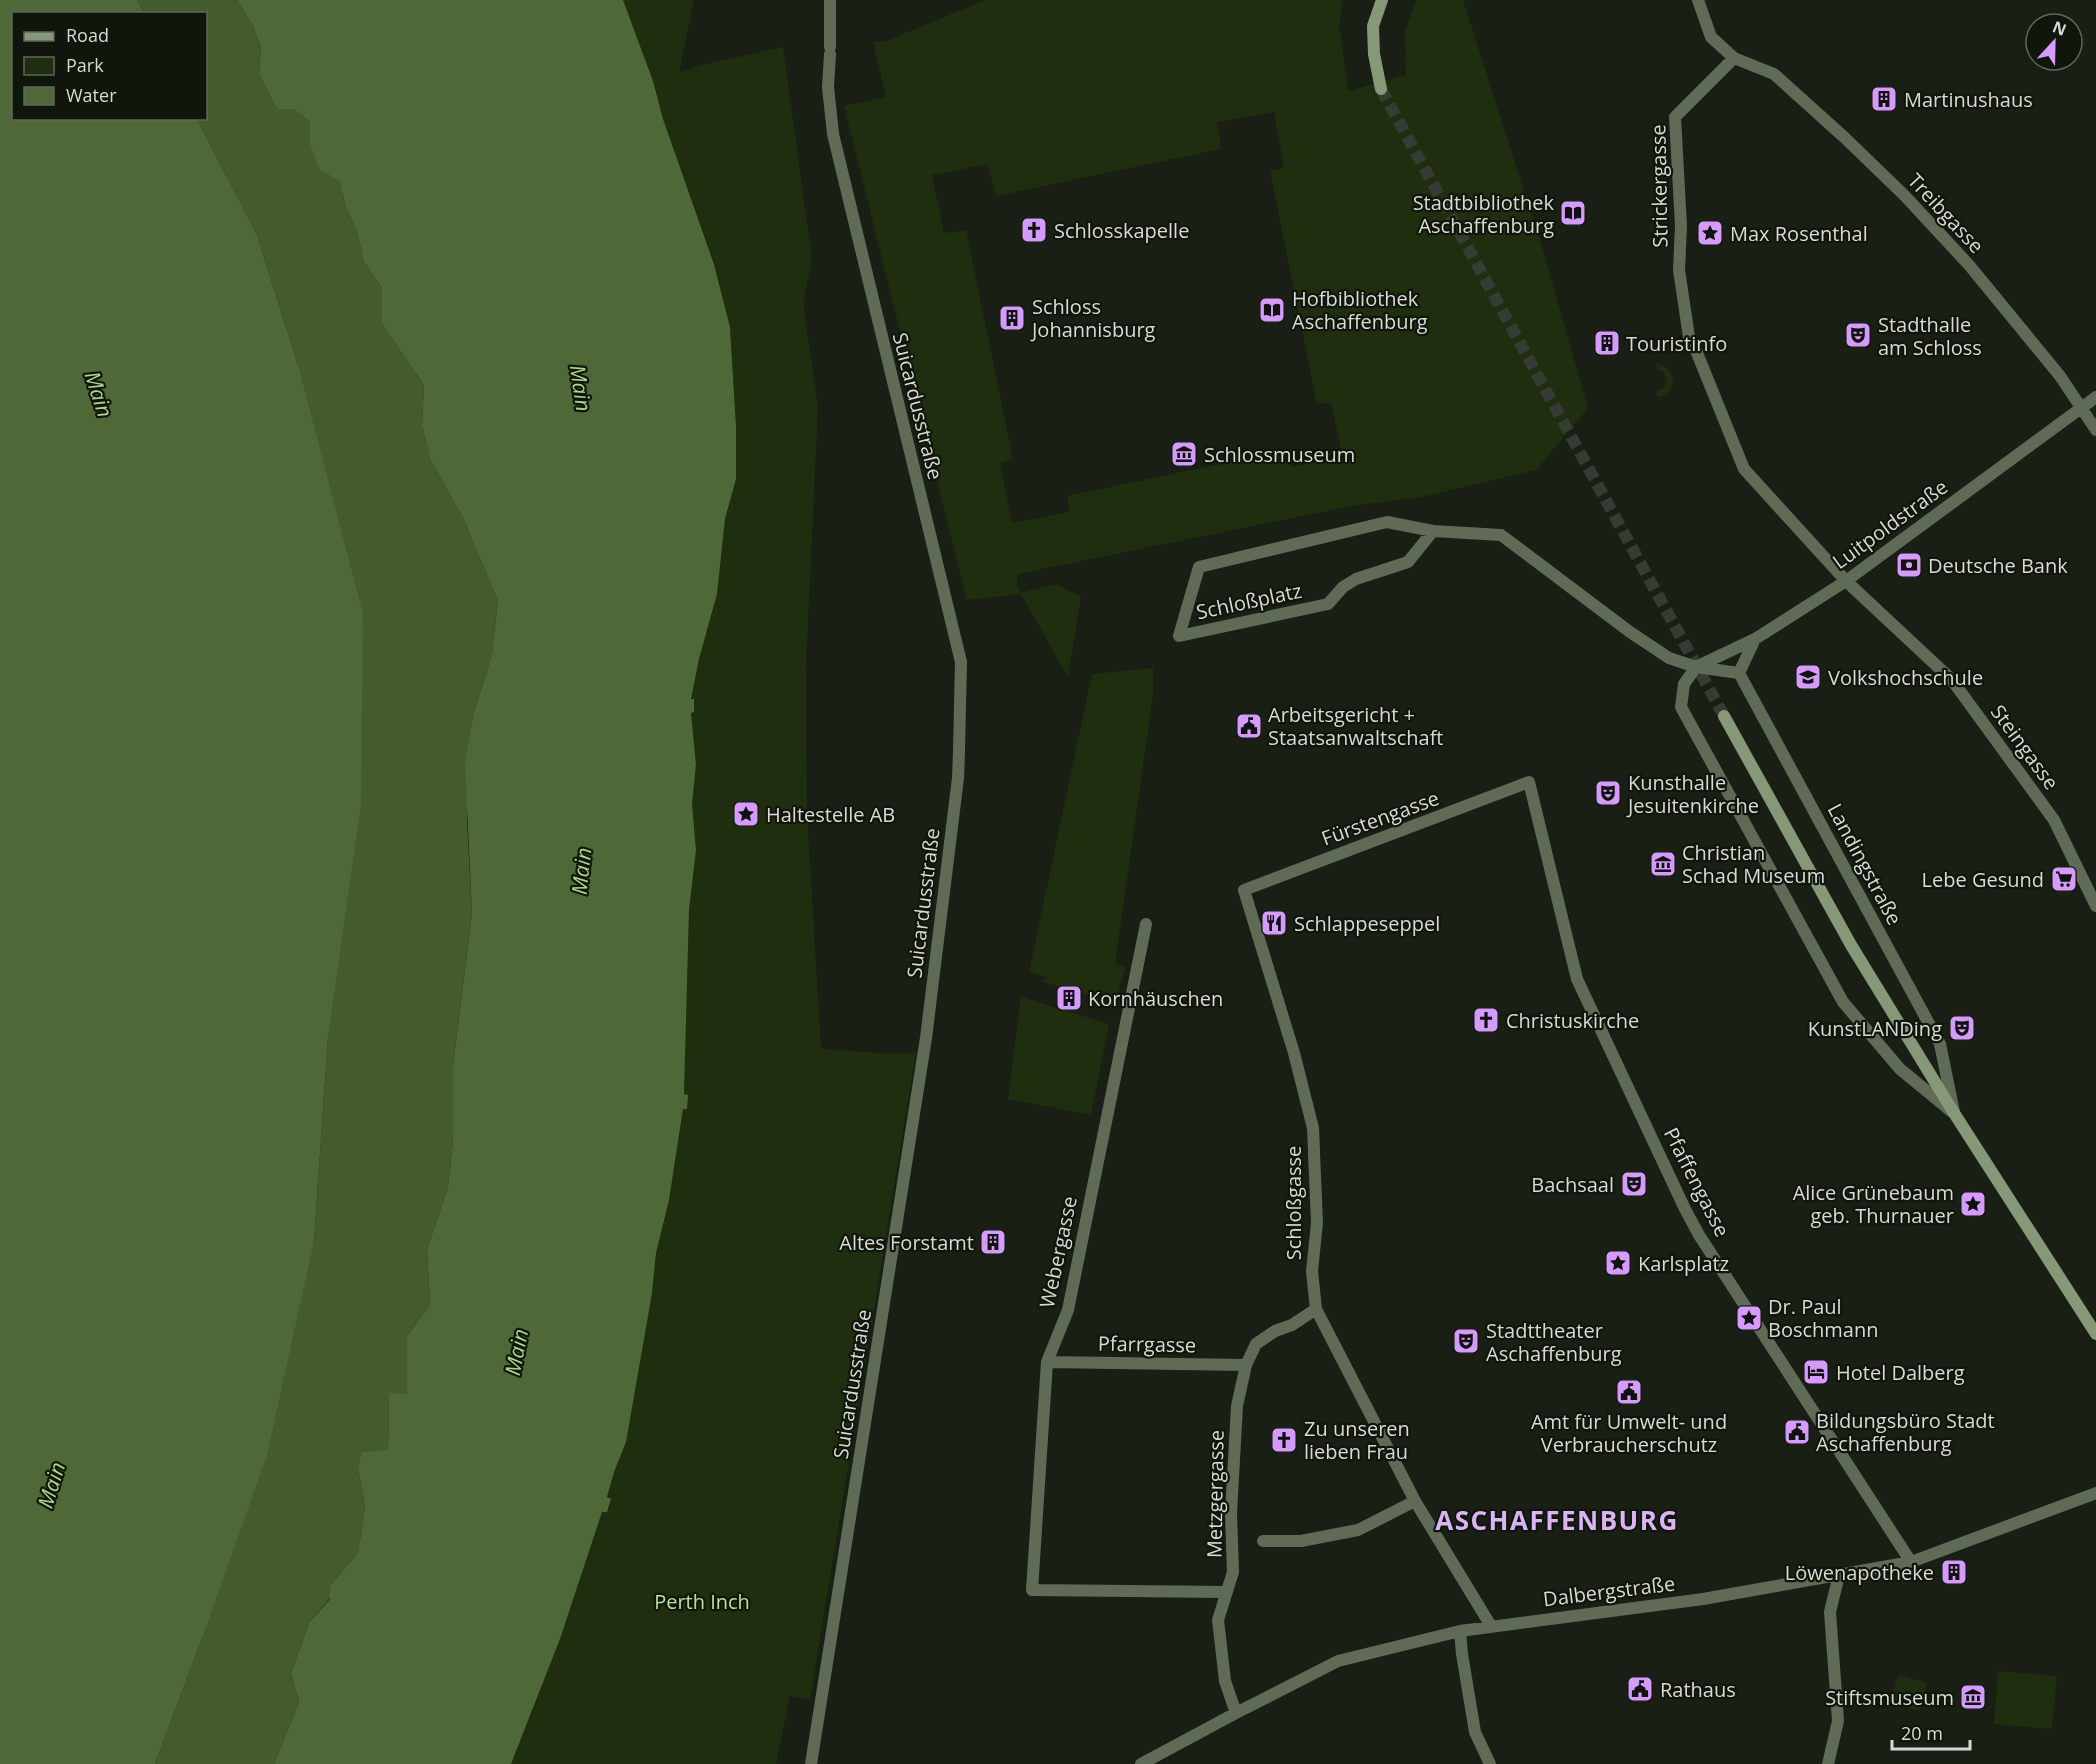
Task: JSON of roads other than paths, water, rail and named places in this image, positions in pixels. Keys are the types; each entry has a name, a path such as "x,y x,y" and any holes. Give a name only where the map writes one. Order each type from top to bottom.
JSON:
{"main road":[{"path":"1382,0 1373,26 1374,54 1382,89"},
{"name":"Landingstraße","path":"1724,716 1851,945 1954,1113 2096,1334"}],"street":[{"name":"Suicardusstraße","path":"811,1764 926,1038 958,778 960,673 958,650 833,134 828,87 830,0"},
{"path":"1698,0 1711,37 1734,58"},
{"name":"Strickergasse","path":"1734,58 1675,117 1681,226 1679,270 1692,343 1744,469 1821,554"},
{"name":"Treibgasse","path":"1734,58 1774,74 1905,196 1969,265 2060,376 2096,430"},
{"name":"Luitpoldstraße","path":"1696,667 1755,639 1846,581 2096,397"},
{"name":"Schloßplatz","path":"1433,531 1408,562 1356,579 1343,588 1328,604 1179,636 1199,567 1387,522 1433,531 1501,536 1630,632 1669,658 1696,667"},
{"name":"Steingasse","path":"1821,554 1846,581 1952,680 2054,820 2096,906"},
{"path":"1696,667 1739,673 1755,639"},
{"name":"Landingstraße","path":"1696,667 1684,684 1682,707 1843,1002 1900,1069 1954,1113"},
{"name":"Landingstraße","path":"1739,673 1940,1044 1954,1113"},
{"name":"Fürstengasse","path":"1244,890 1529,782"},
{"name":"Pfaffengasse","path":"1529,782 1577,979 1686,1209 1699,1235 1911,1562"},
{"name":"Schloßgasse","path":"1244,890 1294,1053 1312,1128 1317,1223 1312,1271 1316,1309 1415,1501 1491,1626"},
{"name":"Webergasse","path":"1146,924 1068,1310 1047,1362 1032,1590 1226,1592"},
{"name":"Metzgergasse","path":"1236,1713 1225,1682 1218,1620 1233,1572 1239,1540 1231,1513 1237,1406 1246,1365 1256,1344 1316,1309"},
{"name":"Pfarrgasse","path":"1047,1362 1246,1365"},
{"name":"Dalbergstraße","path":"1141,1764 1338,1661 1461,1631 1703,1599 1911,1562 2096,1493"},
{"path":"1263,1541 1301,1540 1358,1530 1415,1501"},
{"path":"1828,1764 1838,1721 1830,1612 1839,1575"},
{"path":"1461,1631 1462,1654 1475,1732 1490,1764"}],"water":[{"name":"Main","path":"0,0 137,0 143,12 12,12 12,120 198,120 257,235 298,365 363,614 361,804 328,1037 314,1241 267,1455 155,1764 0,1764"},
{"name":"Main","path":"237,0 623,0 653,81 663,119 714,264 730,327 736,426 736,479 725,519 717,594 699,659 691,699 694,699 694,712 691,713 696,765 692,804 696,850 689,910 684,1094 688,1095 687,1109 683,1109 669,1200 656,1253 652,1293 626,1442 607,1497 611,1499 607,1512 602,1512 560,1639 511,1764 274,1764 299,1702 291,1673 309,1623 330,1599 330,1585 358,1553 365,1506 358,1469 362,1452 388,1450 389,1393 407,1394 407,1336 430,1305 427,1249 448,1187 453,1141 453,1066 472,914 465,761 474,713 492,654 498,601 463,518 430,459 422,425 424,385 382,324 382,288 364,262 357,232 346,208 339,180 320,170 310,144 310,122 294,109 277,109 259,75 261,47 253,26"}],"tunnel":[{"path":"1381,89 1724,716"}],"place":[{"name":"Martinushaus","path":"1884,99"},
{"name":"Stadtbibliothek Aschaffenburg","path":"1573,213"},
{"name":"Schlosskapelle","path":"1034,230"},
{"name":"Max Rosenthal","path":"1710,233"},
{"name":"Hofbibliothek Aschaffenburg","path":"1272,310"},
{"name":"Schloss Johannisburg","path":"1012,318"},
{"name":"Stadthalle am Schloss","path":"1858,335"},
{"name":"Touristinfo","path":"1607,343"},
{"name":"Schlossmuseum","path":"1184,454"},
{"name":"Deutsche Bank","path":"1909,565"},
{"name":"Volkshochschule","path":"1808,677"},
{"name":"Arbeitsgericht + Staatsanwaltschaft","path":"1249,726"},
{"name":"Kunsthalle Jesuitenkirche","path":"1608,793"},
{"name":"Haltestelle AB","path":"746,814"},
{"name":"Christian Schad Museum","path":"1663,864"},
{"name":"Lebe Gesund","path":"2064,879"},
{"name":"Schlappeseppel","path":"1274,923"},
{"name":"Kornhäuschen","path":"1069,998"},
{"name":"Christuskirche","path":"1486,1020"},
{"name":"KunstLANDing","path":"1962,1028"},
{"name":"Bachsaal","path":"1634,1184"},
{"name":"Alice Grünebaum geb. Thurnauer","path":"1973,1204"},
{"name":"Altes Forstamt","path":"993,1242"},
{"name":"Karlsplatz","path":"1618,1263"},
{"name":"Dr. Paul Boschmann","path":"1749,1318"},
{"name":"Stadttheater Aschaffenburg","path":"1466,1341"},
{"name":"Hotel Dalberg","path":"1816,1372"},
{"name":"Amt für Umwelt- und Verbraucherschutz","path":"1629,1392"},
{"name":"Bildungsbüro Stadt Aschaffenburg","path":"1797,1432"},
{"name":"Zu unseren lieben Frau","path":"1284,1440"},
{"name":"Löwenapotheke","path":"1954,1572"},
{"name":"Rathaus","path":"1640,1689"},
{"name":"Stiftsmuseum","path":"1973,1697"}],"district":[{"name":"ASCHAFFENBURG","path":"1557,1520"}],"park label":[{"name":"Perth Inch","path":"702,1601"}]}
